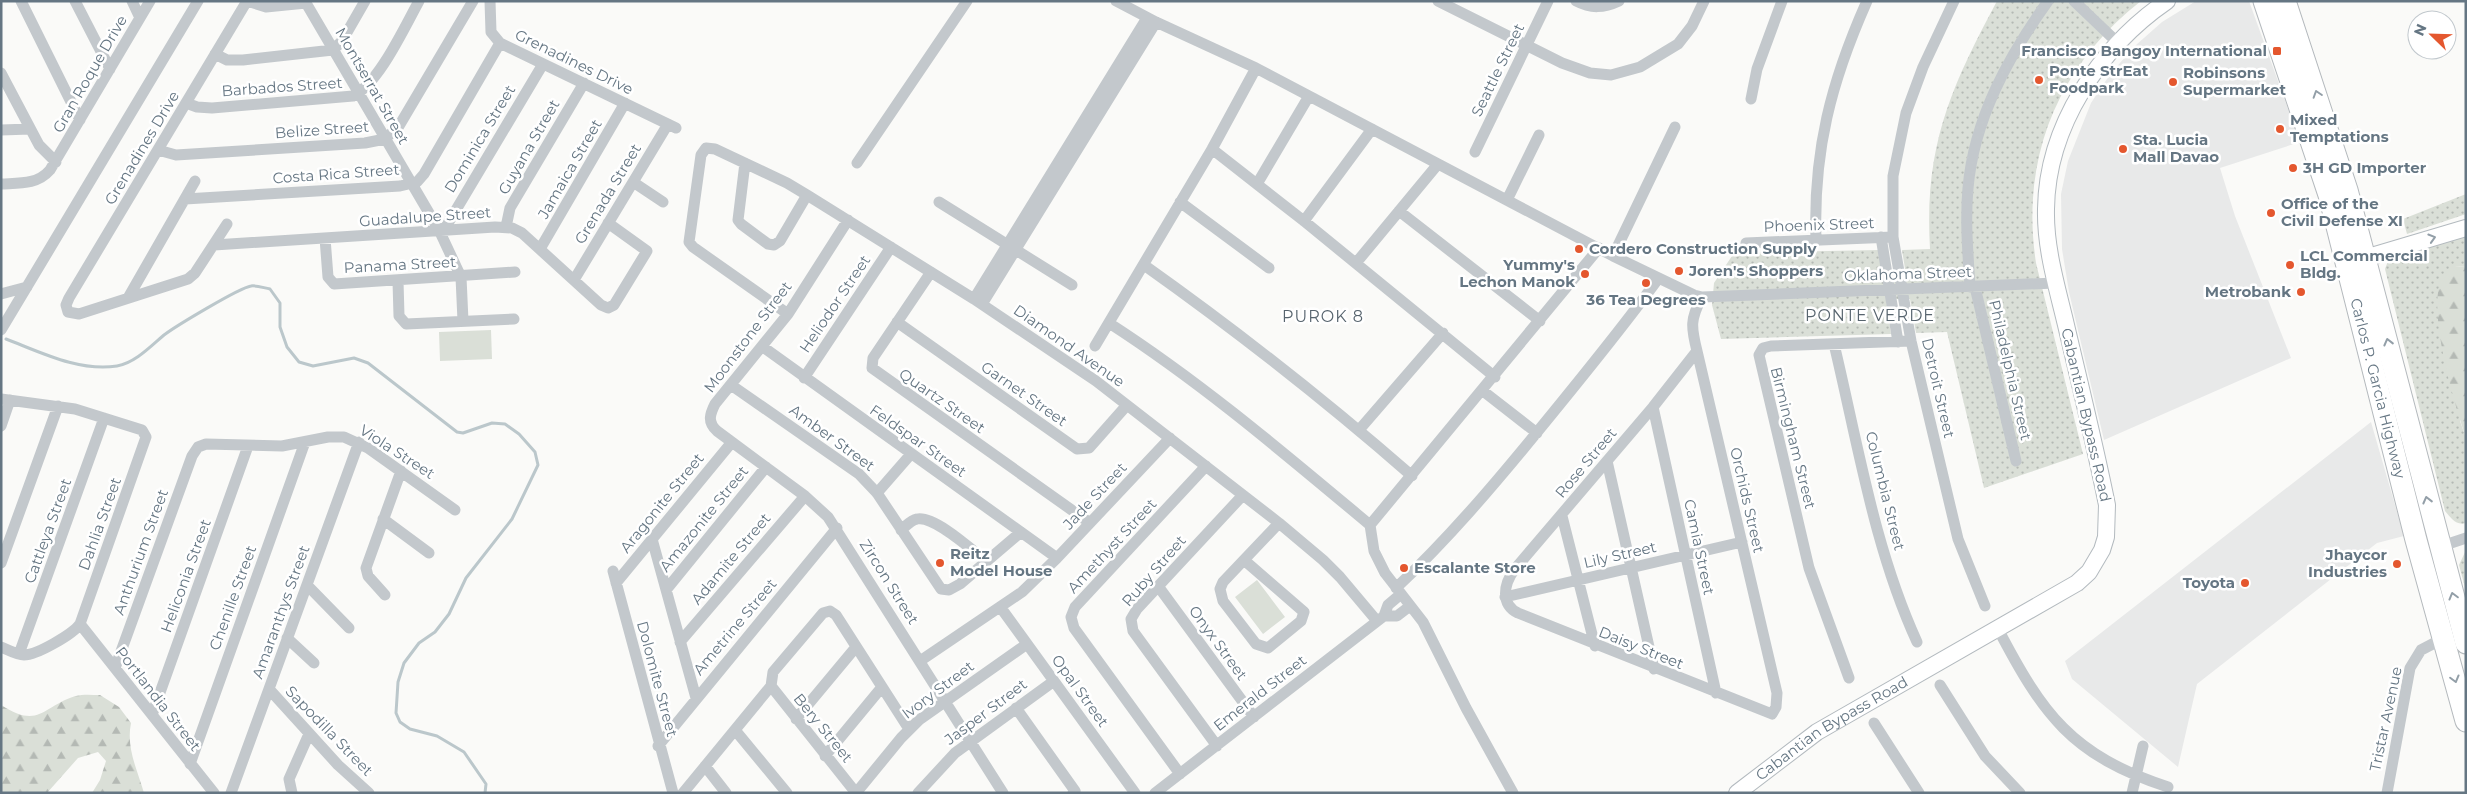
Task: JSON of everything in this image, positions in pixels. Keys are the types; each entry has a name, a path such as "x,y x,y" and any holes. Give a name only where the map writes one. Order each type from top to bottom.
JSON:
{"highway":[{"name":"Carlos P. Garcia Highway","path":"2264,1 2329,195 2357,261 2466,643"},
{"name":"Carlos P. Garcia Highway","path":"2285,1 2347,190 2357,261 2416,540 2466,721"},
{"path":"2416,540 2439,547 2426,574"}],"main road":[{"name":"Cabantian Bypass Road","path":"1737,793 1785,754 1817,732 1997,627 2077,583 2096,562 2106,537 2107,505 2055,283 2047,234 2046,209 2053,159 2079,96 2101,63 2118,43 2139,22 2167,1"},
{"path":"2357,261 2466,228"}],"street":[{"path":"21,1 80,120"},
{"path":"76,1 110,70"},
{"path":"132,1 140,18"},
{"name":"Gran Roque Drive","path":"1,184 42,179 56,162 150,1"},
{"path":"1,330 198,1"},
{"path":"247,1 266,7 307,2"},
{"name":"Grenadines Drive","path":"128,298 79,314 68,312 66,305 247,1"},
{"path":"215,54 233,61 333,50 342,41 365,1"},
{"name":"Barbados Street","path":"186,103 197,107 212,108 338,99 358,93 375,77 419,1"},
{"name":"Belize Street","path":"158,150 176,155 365,143 385,139 399,126 473,1"},
{"name":"Grenadines Drive","path":"490,1 491,32 500,43 672,126"},
{"path":"857,163 967,1"},
{"path":"1116,1 1130,5 1152,20 1256,68 1613,256 1702,297"},
{"path":"1438,1 1571,66 1590,72 1611,74 1640,67 1678,44 1692,26 1704,1"},
{"name":"Seattle Street","path":"1475,152 1548,1"},
{"path":"1576,1 1586,6 1605,7 1619,1"},
{"path":"1750,99 1757,69 1782,1"},
{"path":"1816,240 1816,180 1826,112 1838,72 1867,1"},
{"name":"Detroit Street","path":"1898,342 1889,290 1887,237 1893,176 1904,120 1922,67 1954,1"},
{"name":"Philadelphia Street","path":"2016,461 1973,287 1966,210 1968,186 1979,132 1998,82 2013,52 2048,1"},
{"path":"2074,1 2118,43"},
{"name":"Montserrat Street","path":"307,2 385,139 441,230 461,276 463,321"},
{"path":"978,301 1152,20"},
{"name":"Costa Rica Street","path":"185,199 412,184 424,174 500,43"},
{"name":"Dominica Street","path":"441,230 543,64"},
{"path":"1095,346 1212,149 1256,68"},
{"path":"3,78 45,152 56,162"},
{"name":"Guyana Street","path":"506,227 510,208 584,83"},
{"path":"1257,184 1309,96"},
{"name":"Jamaica Street","path":"540,249 625,103"},
{"name":"Grenada Street","path":"574,280 633,182 672,126"},
{"path":"1613,256 1675,127"},
{"path":"1,130 30,128"},
{"path":"1304,220 1372,129"},
{"path":"1507,200 1539,135"},
{"name":"Diamond Avenue","path":"788,314 693,247 689,242 702,155 706,148 712,147 808,195 978,301 1088,375 1279,523 1340,577 1380,619"},
{"path":"1212,149 1304,220 1495,377"},
{"path":"745,163 738,220 768,244 774,245 780,241 808,195"},
{"path":"1356,263 1438,164"},
{"path":"128,298 195,181"},
{"path":"633,182 663,202"},
{"path":"939,202 1072,285"},
{"path":"1180,202 1269,268"},
{"path":"1399,212 1540,321"},
{"name":"Moonstone Street","path":"710,423 712,411 788,314 848,220"},
{"name":"Guadalupe Street","path":"214,244 506,227 522,233 601,305 608,308 614,305 647,251 608,223"},
{"path":"128,298 188,279 195,273 227,224"},
{"name":"Phoenix Street","path":"1746,242 1887,237"},
{"name":"Detroit Street","path":"1887,237 1958,539 1985,606"},
{"name":"Panama Street","path":"325,238 328,277 331,282 338,284 515,272"},
{"name":"Heliodor Street","path":"804,378 891,247"},
{"path":"1370,525 1495,377 1599,248"},
{"path":"1144,265 1233,328 1359,430 1412,476"},
{"name":"Quartz Street","path":"931,272 873,358 871,365 874,371 1090,523"},
{"name":"Emerald Street","path":"1155,793 1380,619 1398,591 1458,526 1605,350 1658,278"},
{"path":"398,281 399,316 402,322 410,325 514,319"},
{"name":"Oklahoma Street","path":"1702,297 2055,283"},
{"path":"1,294 27,287"},
{"name":"Orchids Street","path":"1702,297 1694,310 1691,324 1777,693 1774,712"},
{"name":"Garnet Street","path":"897,322 1077,449 1089,448 1127,405"},
{"path":"1109,323 1179,370 1234,412 1370,525 1374,551 1398,591 1423,622 1466,708 1512,793"},
{"path":"1359,430 1443,334"},
{"name":"Birmingham Street","path":"1848,678 1809,568 1758,358 1761,349 1767,347 1911,341"},
{"name":"Columbia Street","path":"1834,344 1880,542 1893,584 1917,642"},
{"name":"Feldspar Street","path":"763,347 1057,558"},
{"name":"Rose Street","path":"1505,597 1509,576 1562,516 1697,351"},
{"name":"Amber Street","path":"731,385 849,466 877,493 938,586 945,591 960,584 1021,532"},
{"path":"1483,391 1537,433"},
{"path":"1,426 6,400 58,406 104,418"},
{"path":"1,563 58,406"},
{"name":"Camia Street","path":"1653,407 1716,693"},
{"name":"Dahlia Street","path":"80,624 144,446 146,434 138,428 104,418"},
{"name":"Cattleya Street","path":"19,654 104,418"},
{"name":"Zircon Street","path":"710,423 717,431 805,496 837,528 1003,793"},
{"name":"Viola Street","path":"198,447 206,444 282,446 336,436 359,442 455,510"},
{"name":"Jade Street","path":"920,661 1001,608 1057,558 1170,438"},
{"name":"Chenille Street","path":"190,764 305,442"},
{"name":"Amaranthys Street","path":"231,793 359,442"},
{"name":"Aragonite Street","path":"615,577 652,539 732,442"},
{"name":"Heliconia Street","path":"152,715 248,446"},
{"name":"Anthurium Street","path":"115,668 192,456 198,447"},
{"path":"877,493 911,454"},
{"path":"1607,461 1654,669"},
{"name":"Amethyst Street","path":"1180,774 1074,628 1071,617 1076,607 1206,466"},
{"name":"Amazonite Street","path":"666,590 766,468"},
{"path":"385,595 366,572 401,471"},
{"name":"Ruby Street","path":"1216,746 1133,631 1131,625 1134,614 1158,586 1243,495"},
{"name":"Adamite Street","path":"680,642 805,496"},
{"path":"1562,516 1595,646"},
{"path":"383,519 429,552"},
{"path":"901,530 915,519 926,519 947,531 986,561"},
{"path":"1244,560 1304,612 1301,621 1268,648 1256,644 1223,601 1220,593 1223,582 1279,523"},
{"name":"Ametrine Street","path":"658,746 837,528"},
{"path":"2439,547 2466,538"},
{"path":"652,539 696,698"},
{"name":"Lily Street","path":"1505,597 1742,542"},
{"name":"Dolomite Street","path":"615,577 658,746 673,793"},
{"path":"307,585 349,628"},
{"name":"Onyx Street","path":"1158,586 1254,717"},
{"name":"Daisy Street","path":"1505,597 1508,606 1515,612 1595,646 1768,714 1774,712"},
{"name":"Emerald Street","path":"1380,619 1397,616 1410,606"},
{"name":"Opal Street","path":"1001,608 1135,793"},
{"path":"683,793 735,730 770,683 773,672 817,620 824,613 830,611 836,615 909,729"},
{"path":"1,647 19,654 30,654 71,633 80,624"},
{"name":"Portlandia Street","path":"80,624 214,793"},
{"path":"1997,627 2022,675 2039,702 2058,724 2094,754 2136,776 2168,787"},
{"path":"287,638 314,663"},
{"name":"Tristar Avenue","path":"2387,793 2410,668 2421,650 2444,638"},
{"name":"Ivory Street","path":"856,793 909,729 1027,644"},
{"path":"796,719 856,647"},
{"name":"Jasper Street","path":"918,793 955,752 1054,681"},
{"name":"Bery Street","path":"770,683 796,719 856,793"},
{"path":"1940,685 1985,756 2020,793"},
{"path":"825,756 882,687"},
{"name":"Sapodilla Street","path":"269,689 309,734 369,793"},
{"path":"1016,708 1075,791 1073,793"},
{"path":"1874,723 1919,793"},
{"path":"735,730 787,793"},
{"path":"292,793 289,779 309,734"},
{"path":"2132,793 2143,746"},
{"path":"705,766 726,793"}],"shaded area":[{"path":"2196,1 2249,1 2300,142 2220,168 2235,216 2291,358 2104,440 2069,292 2062,249 2061,194 2068,161 2091,103 2111,73 2136,45 2162,22"},
{"name":"Toyota","path":"2371,422 2404,536 2377,543 2197,684 2178,767 2072,679 2065,661"}],"green space":[{"path":"1997,1 2141,1 2112,27 2087,55 2067,85 2051,117 2040,151 2034,187 2033,224 2036,263 2083,454 1984,488 1947,332 1916,333 1910,299 1886,299 1891,334 1721,339 1712,305 1714,283 1734,253 1879,250 1883,281 1907,281 1902,250 1930,249 1929,213 1931,180 1936,149 1954,91 1980,33"},
{"path":"2466,194 2466,214 2407,234 2403,219"},
{"path":"2466,235 2466,267 2455,266 2460,421 2466,438 2466,523 2462,524 2454,521 2445,511 2385,269 2388,261 2394,256"},
{"path":"2455,266 2466,267 2466,438 2444,360 2438,317 2437,298 2441,281"},
{"path":"491,330 492,359 440,361 439,332"},
{"path":"2466,550 2466,591 2459,565"},
{"path":"1257,580 1285,617 1263,634 1235,597"},
{"path":"100,695 119,707 131,723 131,750 144,793 92,793 100,780 106,761 98,752 78,758 47,793 1,793 1,705 24,716 33,716 76,696"}],"waterway":[{"path":"6,339 74,364 103,367 117,366 136,358 171,330 221,300 244,288 258,286 270,289 280,303 280,327 287,347 299,362 313,366 354,358 368,363 457,432 463,433 492,423 505,424 519,434 535,452 538,465 512,519 466,578 449,614 435,632 419,643 404,663 398,682 396,713 400,722 410,729 437,736 464,752 486,784 485,793"}],"place":[{"name":"Francisco Bangoy International","path":"2277,51"},
{"name":"Ponte StrEat Foodpark","path":"2039,80"},
{"name":"Robinsons Supermarket","path":"2173,82"},
{"name":"Mixed Temptations","path":"2280,129"},
{"name":"Sta. Lucia Mall Davao","path":"2123,149"},
{"name":"3H GD Importer","path":"2293,168"},
{"name":"Office of the Civil Defense XI","path":"2271,213"},
{"name":"Cordero Construction Supply","path":"1579,249"},
{"name":"LCL Commercial Bldg.","path":"2290,265"},
{"name":"Joren's Shoppers","path":"1679,271"},
{"name":"Yummy's Lechon Manok","path":"1585,274"},
{"name":"36 Tea Degrees","path":"1646,283"},
{"name":"Metrobank","path":"2301,292"},
{"name":"Reitz Model House","path":"940,563"},
{"name":"Jhaycor Industries","path":"2397,564"},
{"name":"Escalante Store","path":"1404,568"},
{"name":"Toyota","path":"2245,583"}],"district":[{"name":"PONTE VERDE","path":"1870,315"},
{"name":"PUROK 8","path":"1323,316"}]}
